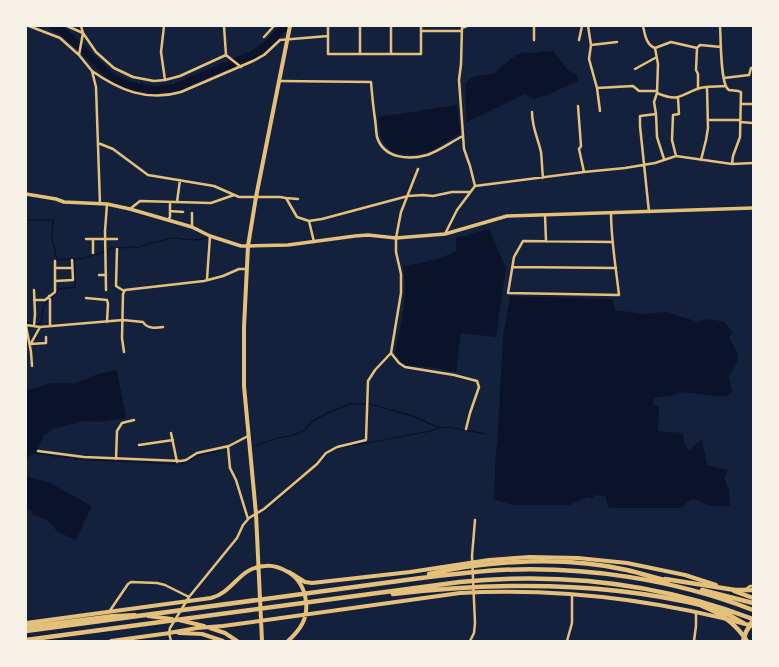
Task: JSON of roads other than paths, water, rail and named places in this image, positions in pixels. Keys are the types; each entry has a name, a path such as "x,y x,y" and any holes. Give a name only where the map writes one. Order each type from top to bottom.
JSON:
{"highway":[{"path":"406,580 468,566 517,562 580,564 627,570 753,603"},
{"path":"26,632 465,572 529,569 570,570 664,579 735,590 753,590"},
{"path":"624,576 684,588 753,610"},
{"path":"26,640 460,582 499,579 562,578 623,584 683,596 753,620 743,641"},
{"path":"623,584 680,599 712,610 732,622 747,641"},
{"path":"363,595 390,594 458,587 522,585 574,587 647,594 704,606 728,615 743,623"}],"main road":[{"path":"262,641 256,514 244,386 248,246 256,197 290,26"},
{"path":"26,194 56,199 64,202 107,204 130,209 192,227 210,236 242,246 288,245 368,235 396,238 445,234 502,216 753,208"},
{"path":"26,623 216,597 228,589 247,570 259,566 273,566 288,572 305,582 312,583 410,572 472,562 530,557 578,558 627,562 685,575 753,598"},
{"path":"288,572 298,580 305,592 307,604 306,614 300,629 288,641"},
{"path":"111,641 381,603 473,592 499,591 572,595 639,601 696,612 753,626"},
{"path":"26,627 112,616 134,615 167,618 198,624 217,630 237,641"},
{"path":"170,633 202,634 223,641"}],"street":[{"path":"29,26 60,38 79,55 92,71 115,86 130,92 158,96 181,92 241,67 264,54 280,40 328,36"},
{"path":"67,26 83,33"},
{"path":"81,26 83,33 96,52 114,68 133,77 154,81 165,80 180,76 226,55"},
{"path":"164,26 161,52 165,80"},
{"path":"224,26 226,55 241,67"},
{"path":"264,37 274,26"},
{"path":"328,26 328,54 421,54 421,26"},
{"path":"360,26 360,54"},
{"path":"391,26 391,54"},
{"path":"421,31 462,29 467,26"},
{"path":"534,26 534,40"},
{"path":"579,40 582,26"},
{"path":"588,26 591,45 589,59 598,88 600,111"},
{"path":"643,26 646,40 651,47 655,48 671,42 697,48 700,45 721,47"},
{"path":"720,26 722,70 725,86 729,90 738,90 742,92 740,137 733,156 732,164"},
{"path":"462,29 459,80 464,150 476,186"},
{"path":"79,55 83,33"},
{"path":"591,45 616,42"},
{"path":"655,48 658,64 657,92 654,102 657,137 664,160"},
{"path":"697,48 696,70 698,74 698,89"},
{"path":"635,69 656,58"},
{"path":"724,78 749,75 751,68 753,68"},
{"path":"92,71 96,87 100,204"},
{"path":"280,81 371,82 377,138 385,150 393,155 405,158 429,154 463,136"},
{"path":"598,88 633,86 639,91 657,92 670,98 678,98 698,89 725,86"},
{"path":"701,160 706,140 708,120 707,88"},
{"path":"676,156 672,140 673,115 679,114 678,98"},
{"path":"741,104 753,104"},
{"path":"578,106 581,146 579,149 584,172"},
{"path":"532,112 532,124 537,135 541,154 543,178"},
{"path":"649,212 640,116 656,114"},
{"path":"708,120 753,123"},
{"path":"98,143 113,148 148,174 214,186 239,197 280,197 298,200"},
{"path":"445,234 456,210 476,186 644,165 676,156 732,164 753,163"},
{"path":"171,641 170,633 172,625 189,597 236,538 248,519 264,509 317,464 326,453 337,447 366,440 368,381 375,370 391,353 401,293 401,274 396,252 396,238 401,212 418,169"},
{"path":"176,202 180,180"},
{"path":"286,198 298,217 310,221 408,196 433,196 452,192 470,192"},
{"path":"130,209 140,201 211,203 235,195"},
{"path":"168,220 170,202"},
{"path":"106,290 105,239 107,204"},
{"path":"170,211 183,212"},
{"path":"192,213 192,227"},
{"path":"611,213 611,231 613,242 619,295 508,293 514,257 519,245 523,241 613,242"},
{"path":"545,215 546,241"},
{"path":"310,221 314,242"},
{"path":"207,279 210,236"},
{"path":"86,239 117,239"},
{"path":"93,239 93,253"},
{"path":"117,249 116,286 124,291 204,281 223,276 240,269 247,269"},
{"path":"55,281 73,280 72,260"},
{"path":"34,300 45,300 55,292 55,261"},
{"path":"512,267 616,268"},
{"path":"55,268 72,268"},
{"path":"99,275 106,275"},
{"path":"34,290 34,326"},
{"path":"124,291 122,338 124,352"},
{"path":"49,296 50,326"},
{"path":"107,322 107,300 109,296"},
{"path":"86,298 107,300"},
{"path":"32,366 31,346 26,325 40,327 123,320 143,322 145,326 150,328 163,328"},
{"path":"31,346 40,327"},
{"path":"26,349 31,346 46,343 46,337"},
{"path":"391,353 399,363 405,367 454,375 477,381 479,387 466,429"},
{"path":"116,459 117,431 122,423 134,420"},
{"path":"171,433 177,462"},
{"path":"38,451 70,456 177,462 185,460 199,452 228,447 248,436"},
{"path":"139,445 173,440"},
{"path":"228,447 230,468 236,480 248,519"},
{"path":"470,641 474,633 475,623 472,562 475,520"},
{"path":"109,612 128,584 131,582 157,583 165,585 189,597"},
{"path":"742,594 746,588 753,586"},
{"path":"567,641 572,622 572,595"},
{"path":"694,641 696,612"}],"water":[{"path":"553,51 569,71 577,75 578,81 547,95 534,99 525,94 467,122 465,84 472,77 497,73 497,70 516,55 524,52 534,53"},
{"path":"457,105 460,133 435,149 419,154 401,154 390,151 380,136 378,117"},
{"path":"489,229 506,268 496,337 461,333 456,372 437,368 406,365 400,361 395,354 404,299 405,277 403,267 441,258 456,251 456,238"},
{"path":"510,296 612,299 615,310 644,314 666,312 698,322 709,319 725,322 733,333 729,337 738,356 736,364 729,376 732,392 726,396 716,396 680,392 654,399 653,404 659,407 658,431 683,433 684,444 689,450 702,439 707,465 728,470 724,478 729,490 730,506 709,506 694,499 689,501 682,508 609,508 606,502 606,496 595,495 592,499 587,497 570,505 513,505 494,500 503,337"},
{"path":"117,370 126,418 100,422 84,421 53,429 44,435 37,450 26,459 26,390 53,383 76,383 98,374"},
{"path":"26,475 31,478 48,482 92,506 76,540 58,532 46,519 34,515 30,510 26,509"}],"waterway":[{"path":"52,26 62,31 76,43 110,76 131,86 154,90 174,88 254,54 268,44 285,26"},
{"path":"26,220 53,220 52,238 57,260 84,258 107,251 111,248 140,247 150,243 173,238 196,240 207,237"},
{"path":"26,322 39,325 45,303 59,289 75,287 74,259"},
{"path":"255,446 277,438 294,435 305,430 311,422 349,404 365,404"},
{"path":"369,404 410,415 440,428"},
{"path":"341,447 449,427 486,434"},
{"path":"179,464 198,455 219,451"},
{"path":"34,453 70,458"},
{"path":"321,461 328,453"},
{"path":"74,459 177,464"},
{"path":"264,512 317,465"}]}
